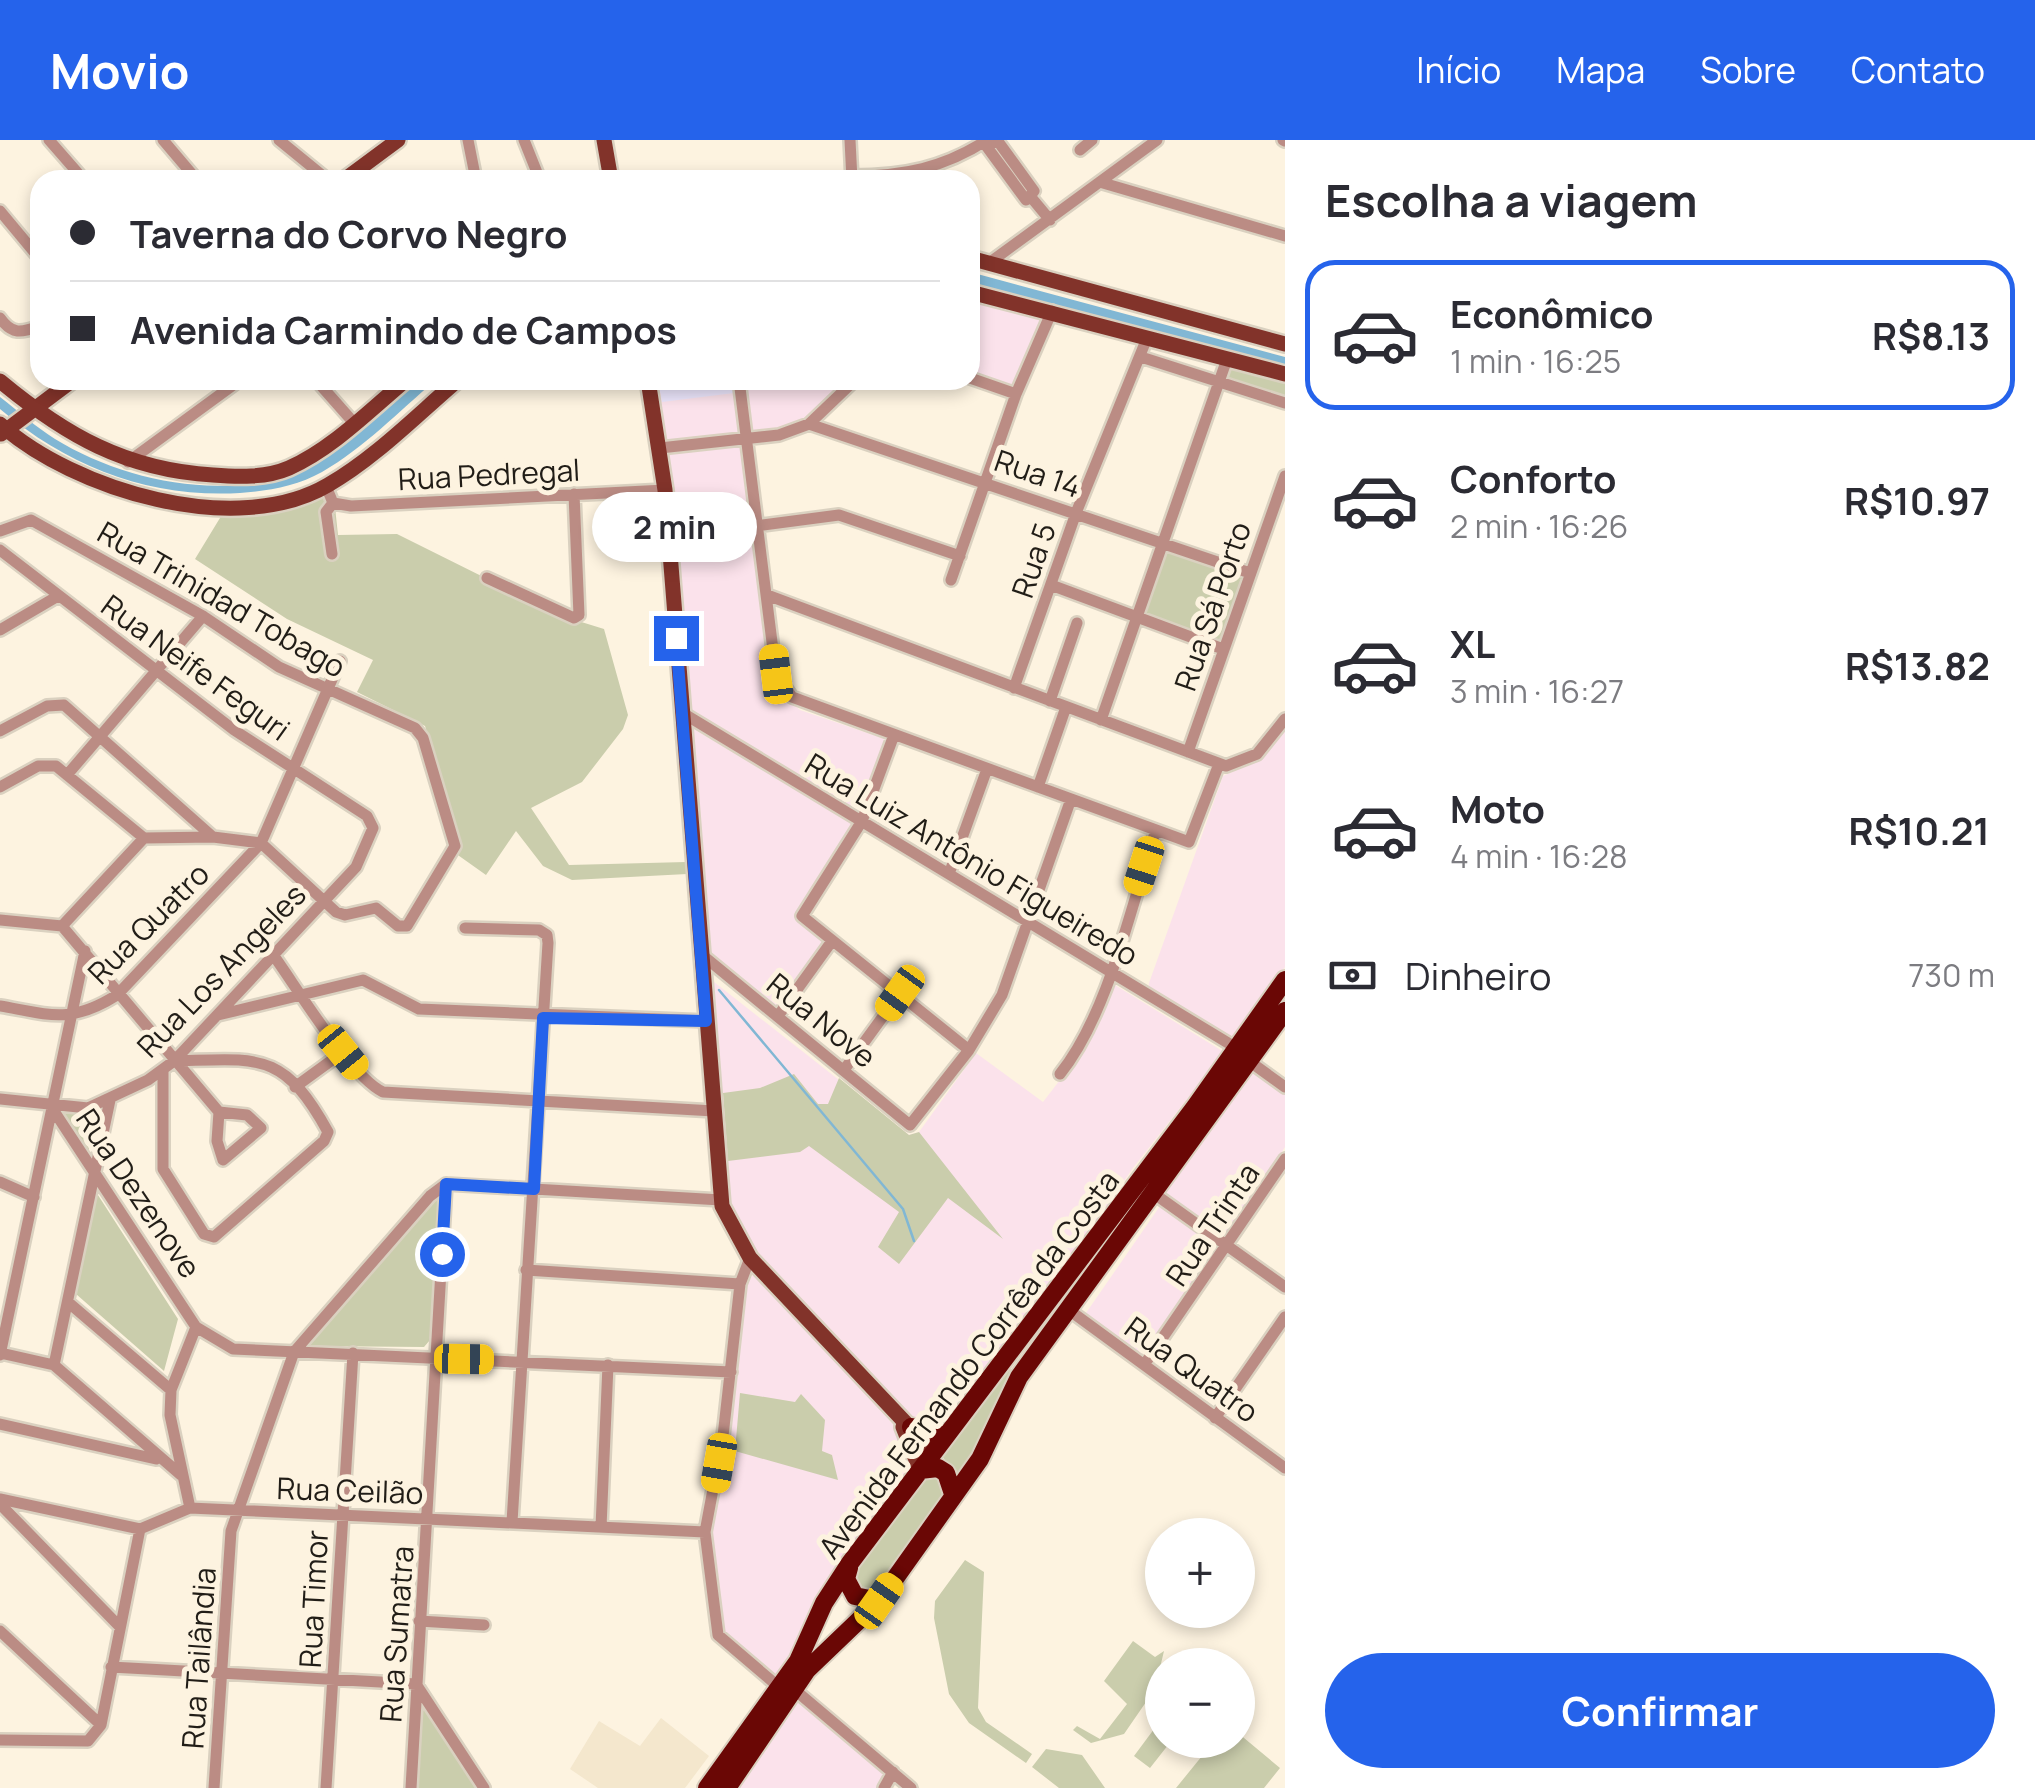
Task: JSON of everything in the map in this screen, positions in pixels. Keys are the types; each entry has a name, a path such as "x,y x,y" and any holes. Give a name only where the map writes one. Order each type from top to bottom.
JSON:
{"highway":[{"name":"Avenida Fernando Corrêa da Costa","path":"707,1788 788,1689 879,1601 980,1459 1019,1377 1156,1195 1244,1055 1285,980"},
{"name":"Avenida Fernando Corrêa da Costa","path":"727,1788 788,1689 850,1563 938,1444 1244,1055 1285,1011"},
{"path":"903,1421 938,1444 953,1494"},
{"path":"920,1470 938,1468 946,1473"},
{"path":"850,1563 846,1579 854,1596 879,1601"}],"main road":[{"path":"604,140 609,170"},
{"path":"356,170 387,143"},
{"path":"980,261 1285,344"},
{"path":"980,294 1285,374"},
{"path":"0,381 64,432 128,462 190,474 266,474 294,466 394,390"},
{"path":"58,390 4,428 48,457 106,483 172,504 261,505 326,486 446,390"},
{"path":"650,390 666,490 721,1200 729,1226 750,1258 903,1421 920,1470"}],"street":[{"path":"49,140 75,170"},
{"path":"163,140 188,170"},
{"path":"278,140 316,170"},
{"path":"468,140 474,170"},
{"path":"524,140 536,170"},
{"path":"850,140 852,170"},
{"path":"923,170 964,155 986,140"},
{"path":"997,140 1034,191 1030,196 1050,220"},
{"path":"1080,150 1092,140"},
{"path":"989,263 1157,140"},
{"path":"1102,183 1285,236"},
{"path":"0,211 30,247"},
{"path":"0,239 14,228"},
{"path":"951,580 1016,394 1052,312"},
{"path":"0,318 8,329 21,333 30,330"},
{"name":"Rua 5","path":"1014,688 1076,513 1147,338"},
{"path":"1141,357 1285,403"},
{"path":"1100,720 1227,359"},
{"path":"980,381 1016,394"},
{"path":"128,462 226,390"},
{"path":"325,390 354,423"},
{"path":"740,390 776,674 798,700 1188,842 1219,764"},
{"path":"660,448 745,440 809,424 844,390"},
{"name":"Rua 14","path":"809,424 1250,573"},
{"name":"Rua Sá Porto","path":"1188,752 1285,476"},
{"path":"326,486 333,504 326,512 332,554"},
{"name":"Rua Pedregal","path":"333,504 666,490"},
{"path":"486,578 574,618 580,615 574,494"},
{"path":"755,526 839,515 960,556"},
{"name":"Rua Trinidad Tobago","path":"0,531 31,520 202,616 280,666 415,728 422,738 455,846 407,926 398,926 376,908 345,915 323,902"},
{"name":"Rua Neife Feguri","path":"0,550 234,730 367,816"},
{"path":"1051,585 1223,649"},
{"path":"2,625 58,596"},
{"path":"767,596 1219,764 1235,766 1257,754 1285,719"},
{"path":"68,774 202,616"},
{"path":"1050,701 1077,623"},
{"name":"Rua Quatro","path":"0,1006 70,1018 91,1012 117,995 261,843 340,661"},
{"path":"0,731 56,704 102,736 213,837"},
{"path":"1038,787 1066,707"},
{"name":"Rua Luiz Antônio Figueiredo","path":"681,712 1109,971 1244,1055 1285,1087"},
{"path":"894,735 862,821 802,916 969,1050 1002,995 1071,800"},
{"path":"0,787 46,764 68,774 144,838 213,837 261,843 323,902"},
{"path":"948,874 987,769"},
{"name":"Rua Los Angeles","path":"0,1099 52,1108 88,1108 110,1100 174,1061 356,867 370,844 373,828 367,816"},
{"path":"1060,1074 1076,1053 1109,971 1156,830"},
{"path":"62,926 144,838"},
{"path":"0,920 62,926 219,1112 248,1114 261,1128 223,1160 216,1140 219,1112"},
{"path":"466,928 526,928 546,935 512,1522"},
{"path":"778,1016 832,941"},
{"path":"85,951 1,1354 54,1365 181,1475"},
{"name":"Rua Nove","path":"701,954 910,1125 969,1050"},
{"path":"274,956 343,1052 372,1087 383,1092 714,1111"},
{"path":"215,1016 363,980 419,1009 543,1018 706,1021"},
{"path":"844,1070 900,993"},
{"path":"295,1087 343,1052"},
{"path":"162,1070 163,1169 208,1236 214,1237 310,1154 328,1132 284,1072 265,1061 174,1061"},
{"path":"54,1365 92,1170 110,1100"},
{"name":"Rua Dezenove","path":"52,1108 196,1327"},
{"name":"Rua Trinta","path":"1144,1365 1285,1159"},
{"path":"0,1182 34,1197"},
{"path":"237,1510 294,1352 368,1264 451,1184 721,1200"},
{"name":"Rua Sumatra","path":"411,1788 436,1359 451,1184"},
{"path":"1156,1195 1285,1286"},
{"path":"750,1258 740,1284 731,1372 705,1532 718,1634 912,1788"},
{"path":"526,1270 740,1284"},
{"path":"0,1273 15,1279"},
{"path":"69,1303 171,1390"},
{"name":"Rua Quatro","path":"1068,1310 1285,1468"},
{"path":"1215,1418 1285,1317"},
{"path":"190,1508 170,1416 171,1390 196,1327 233,1349 731,1372"},
{"name":"Rua Timor","path":"326,1788 353,1353"},
{"path":"601,1526 608,1365"},
{"path":"0,1424 160,1460"},
{"path":"0,1502 140,1530 96,1736 72,1742 0,1740"},
{"path":"0,1502 120,1627"},
{"name":"Rua Ceilão","path":"140,1530 190,1508 705,1532"},
{"name":"Rua Tailândia","path":"214,1788 230,1531 237,1510"},
{"path":"419,1620 484,1625"},
{"path":"0,1631 101,1726"},
{"path":"111,1668 416,1684 484,1788"},
{"path":"884,1788 892,1772"}],"shaded area":[{"path":"980,298 1045,314 1014,389 980,378"},
{"path":"653,390 736,390 740,436 662,444"},
{"path":"660,390 734,390 734,393 662,402"},
{"path":"745,390 836,390 795,426 748,433"},
{"path":"742,443 777,689 800,710 885,739 860,818 685,711 664,452"},
{"path":"692,728 855,825 795,919 823,942 777,1011 704,953"},
{"path":"1285,729 1285,967 1233,1041 1148,991 1149,983 1223,776 1255,762"},
{"path":"709,978 909,1135 919,1132 976,1053 1043,1102 1080,1054 1110,982 1224,1052 1133,1168 1025,1325 933,1430 903,1416 738,1235 726,1196"},
{"path":"1250,1066 1285,1094 1285,1147 1227,1239 1162,1192"},
{"path":"1160,1206 1218,1248 1144,1357 1137,1357 1086,1313"},
{"path":"755,1273 902,1434 910,1454 908,1469 823,1592 799,1650 777,1682 726,1641 709,1537 725,1460 747,1282"},
{"path":"795,1698 884,1774 877,1788 733,1788"},
{"path":"661,1718 709,1756 685,1788 598,1788 570,1769 599,1721 640,1746"}],"green space":[{"path":"1231,366 1285,381 1285,398 1226,378"},
{"path":"320,490 335,507 338,535 397,534 562,616 604,629 628,715 623,729 582,782 531,808 569,865 686,862 687,874 572,880 543,866 516,831 486,875 455,853 461,844 425,726 357,692 373,660 287,619 195,559 223,513"},
{"path":"1166,546 1246,575 1222,645 1141,617"},
{"path":"794,1074 818,1104 828,1104 839,1078 909,1135 919,1132 1003,1239 948,1198 899,1264 878,1247 899,1212 809,1146 800,1152 728,1161 723,1093 760,1088"},
{"path":"98,1108 87,1158 62,1112 80,1115"},
{"path":"96,1192 178,1319 164,1371 76,1294"},
{"path":"434,1195 443,1199 430,1340 424,1347 305,1346"},
{"path":"1010,1369 1016,1373 981,1444 959,1475 936,1450"},
{"path":"740,1393 795,1402 801,1394 825,1420 822,1451 832,1455 838,1480 735,1451"},
{"path":"939,1472 945,1491 877,1595 864,1598 850,1577 921,1474"},
{"path":"965,1560 984,1572 978,1708 986,1722 1032,1754 1026,1763 969,1723 949,1694 934,1618 935,1601"},
{"path":"1133,1641 1145,1650 1145,1704 1124,1734 1091,1743 1073,1730 1077,1726 1100,1739 1127,1704 1104,1681"},
{"path":"420,1699 479,1788 415,1788"},
{"path":"1145,1741 1145,1758 1158,1758 1150,1768 1134,1756"},
{"path":"1255,1747 1280,1768 1264,1788 1176,1788 1200,1758 1255,1758"},
{"path":"1046,1749 1082,1755 1105,1788 1059,1788 1032,1767"}],"water":[{"path":"980,275 1285,357 1285,367 980,286"},
{"path":"408,390 425,390 367,441 312,477 272,489 240,493 174,490 112,475 54,448 27,430 0,409 0,397 55,439 84,455 150,478 185,484 255,483 288,475 332,453"}],"waterway":[{"path":"719,990 903,1209 914,1241"}],"route":[{"path":"442,1254 446,1184 534,1189 543,1018 706,1021 676,638"}]}
